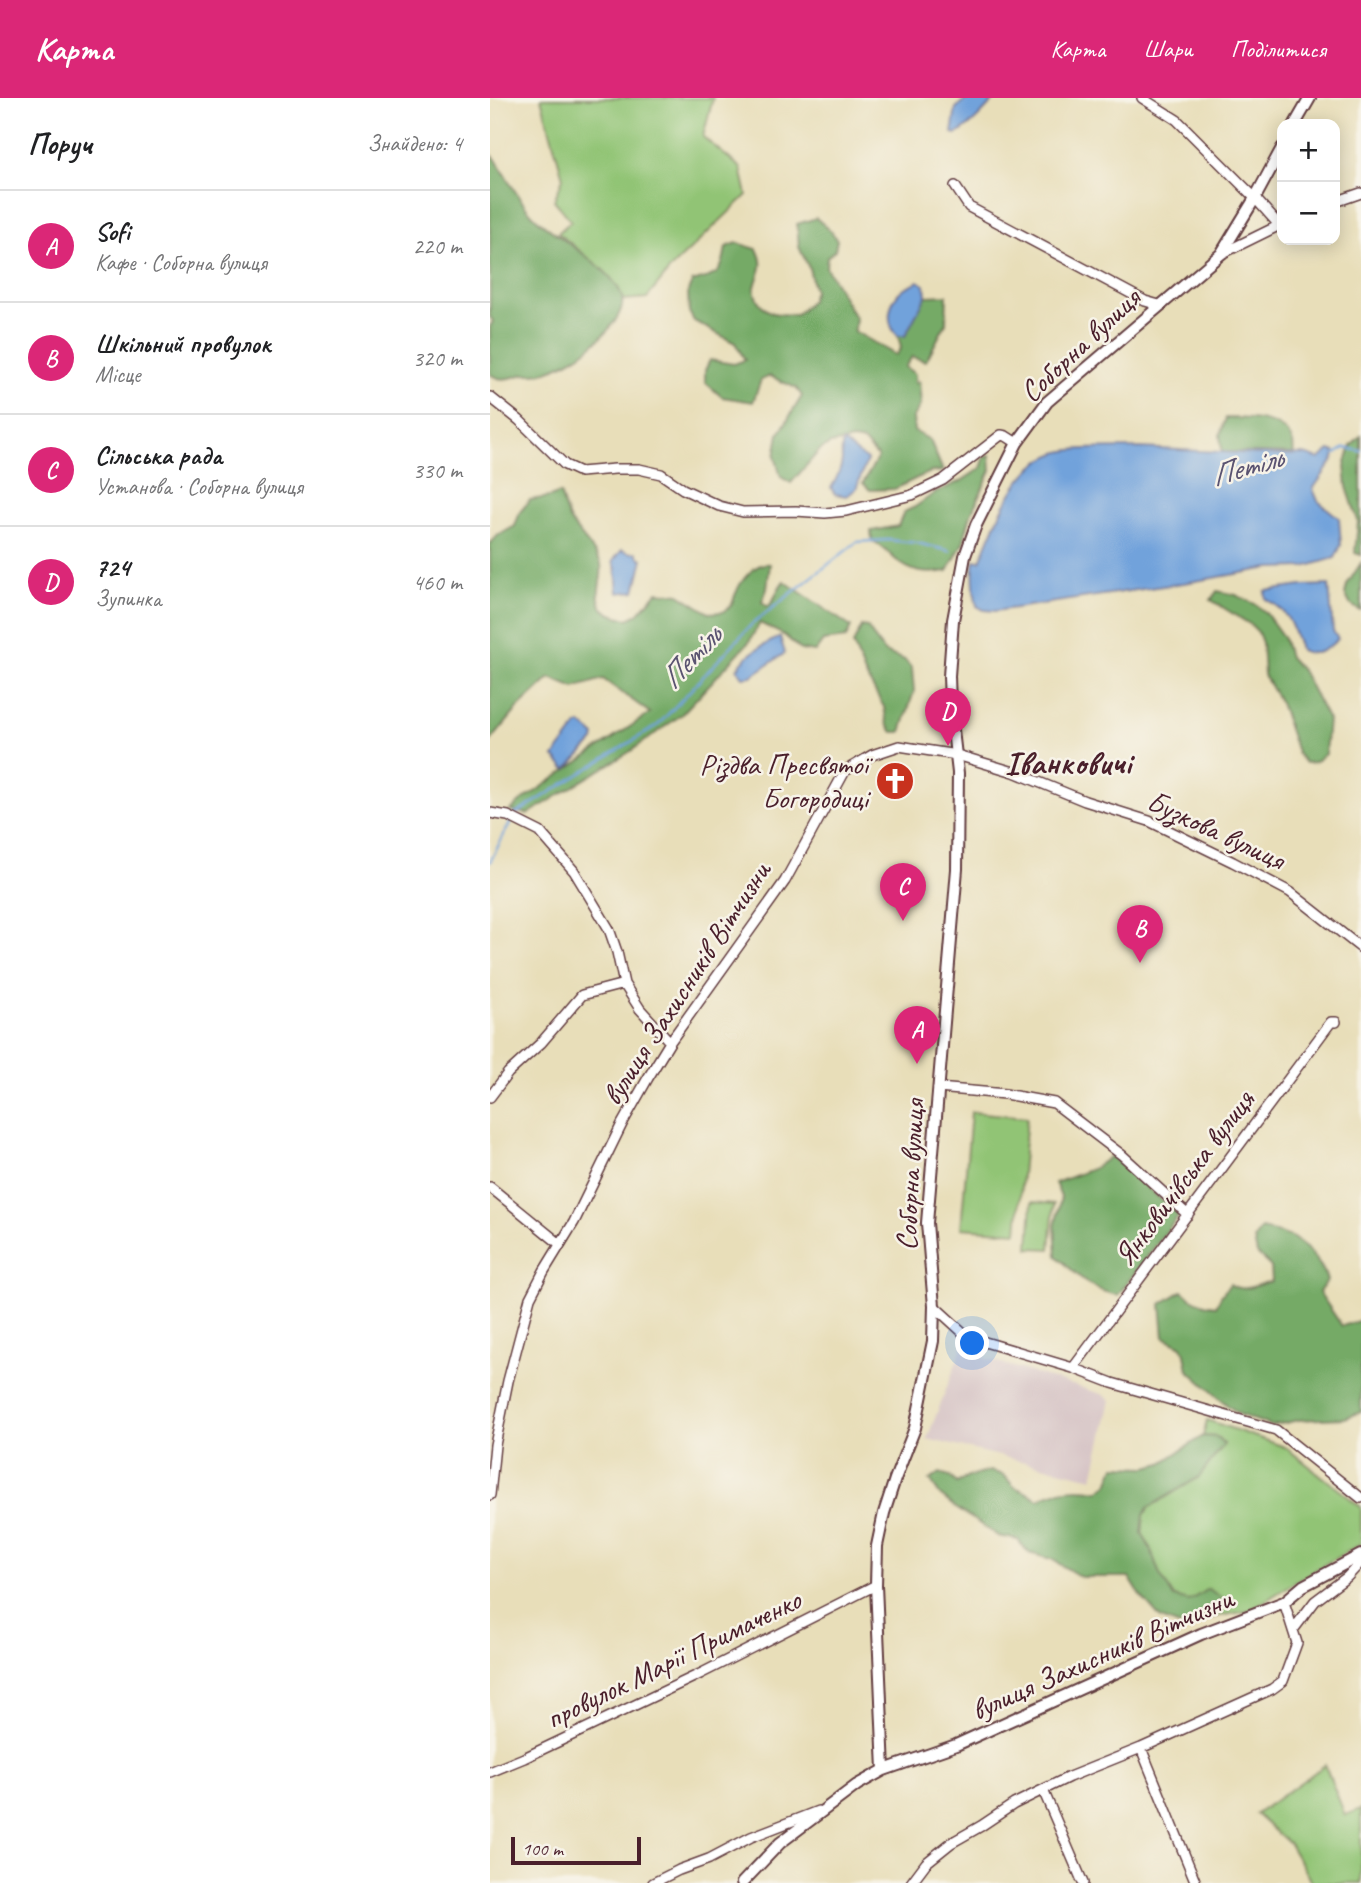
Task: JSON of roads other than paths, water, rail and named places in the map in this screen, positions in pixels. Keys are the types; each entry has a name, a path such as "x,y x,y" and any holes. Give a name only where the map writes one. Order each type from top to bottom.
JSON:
{"street":[{"path":"1142,98 1177,120 1277,220"},
{"path":"1298,119 1310,98"},
{"name":"Соборна вулиця","path":"884,1770 876,1585 877,1546 884,1513 915,1428 933,1341 934,1306 927,1223 957,869 957,755 949,676 953,620 965,556 976,525 1017,443 1047,402 1221,254 1277,157"},
{"path":"955,186 969,207 1145,301 1159,305"},
{"path":"1340,200 1361,193"},
{"path":"1221,254 1277,226"},
{"path":"490,397 519,419 565,465 579,472 615,468 639,469 661,474 683,489 719,506 743,512 846,511 912,495 943,480 1001,435 1017,443"},
{"name":"вулиця Захисників Вітчизни","path":"490,1495 495,1446 508,1381 530,1298 574,1222 629,1112 670,1042 785,881 845,771 872,755 899,746 957,755"},
{"name":"Бузкова вулиця","path":"957,755 1014,772 1085,801 1149,821 1290,892 1361,948"},
{"path":"490,813 513,818 540,832 573,871 609,929 624,984 640,1009 670,1042"},
{"path":"490,1097 508,1073 541,1044 582,995 624,984"},
{"name":"Янковичівська вулиця","path":"1073,1368 1331,1022 1336,1022"},
{"path":"938,1088 1054,1102 1122,1155 1188,1215"},
{"path":"490,1187 560,1244"},
{"path":"934,1306 968,1337 1073,1368 1112,1383 1276,1430 1361,1498"},
{"name":"вулиця Захисників Вітчизни","path":"742,1883 779,1843 857,1785 884,1770 956,1745 1201,1634 1284,1602 1303,1586 1361,1555"},
{"path":"1293,1630 1315,1601 1347,1577 1361,1562"},
{"name":"провулок Марії Примаченко","path":"490,1772 700,1674 876,1585"},
{"path":"911,1883 926,1863 951,1843 1014,1804 1069,1777 1272,1689 1283,1681 1297,1643 1284,1602"},
{"path":"1141,1748 1196,1883"},
{"path":"1043,1790 1083,1883"},
{"path":"653,1883 751,1837 822,1810"}],"water":[{"path":"968,98 996,98 968,126 957,134 952,133 956,108"},
{"path":"918,281 925,285 926,296 905,336 898,336 890,318 894,299 903,289"},
{"path":"843,442 867,460 856,489 847,496 835,494 831,488 841,467"},
{"path":"1140,448 1304,454 1319,459 1330,450 1335,452 1334,459 1313,489 1318,501 1339,518 1341,545 1335,558 1304,567 1270,568 995,611 977,606 975,560 980,561 1011,494 1034,466 1048,456 1065,451"},
{"path":"622,550 636,552 643,559 635,591 618,593 613,561"},
{"path":"1329,585 1333,631 1338,639 1317,653 1300,650 1289,620 1266,599 1265,591"},
{"path":"780,637 785,653 751,676 743,677 737,669 746,658"},
{"path":"581,724 595,736 594,741 567,769 564,768 554,757"}],"waterway":[{"name":"Петіль","path":"1335,454 1345,448 1361,451"},
{"name":"Петіль","path":"514,815 658,725 752,624 857,542 888,540 917,543 950,551"},
{"name":"Петіль","path":"490,862 511,821"}],"place":[{"name":"724","path":"948,746"},
{"name":"Різдва Пресвятої Богородиці","path":"895,781"},
{"name":"Cільська рада","path":"903,921"},
{"name":"Шкільний провулок","path":"1140,963"},
{"name":"Sofi","path":"917,1064"}],"district":[{"name":"Іванковичі","path":"1068,762"}]}
